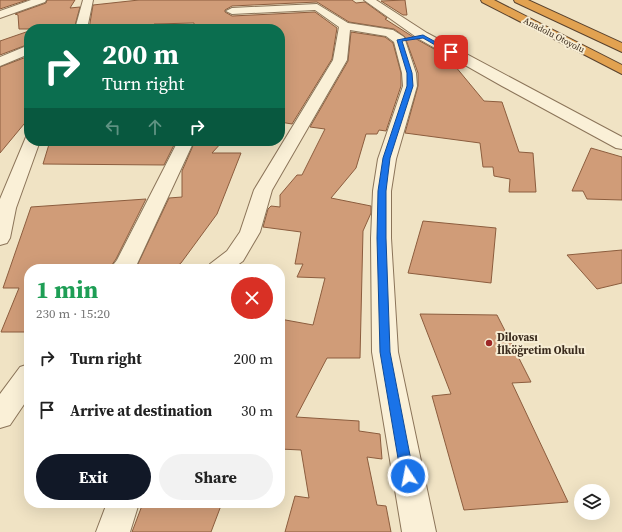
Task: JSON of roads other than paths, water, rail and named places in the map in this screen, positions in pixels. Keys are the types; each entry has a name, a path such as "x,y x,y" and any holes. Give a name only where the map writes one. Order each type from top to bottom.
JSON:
{"highway":[{"name":"Anadolu Otoyolu","path":"486,0 622,70"},
{"name":"Anadolu Otoyolu","path":"519,0 622,48"}],"street":[{"path":"0,15 41,0"},
{"path":"82,24 88,0"},
{"path":"369,0 423,36 507,83 622,144"},
{"path":"234,23 231,6 317,7 346,26 389,33 400,40 410,73 410,86 387,158 382,191 381,238 385,345 419,532"},
{"path":"225,264 235,256 250,232 263,190 340,60 346,26"},
{"path":"400,40 423,36"},
{"path":"0,62 24,51"},
{"path":"0,238 6,208 30,146"},
{"path":"126,264 184,146"},
{"path":"0,193 16,183"},
{"path":"0,416 24,382"},
{"path":"113,532 121,508"}],"place":[{"name":"Dilovası İlköğretim Okulu","path":"489,343"}]}
